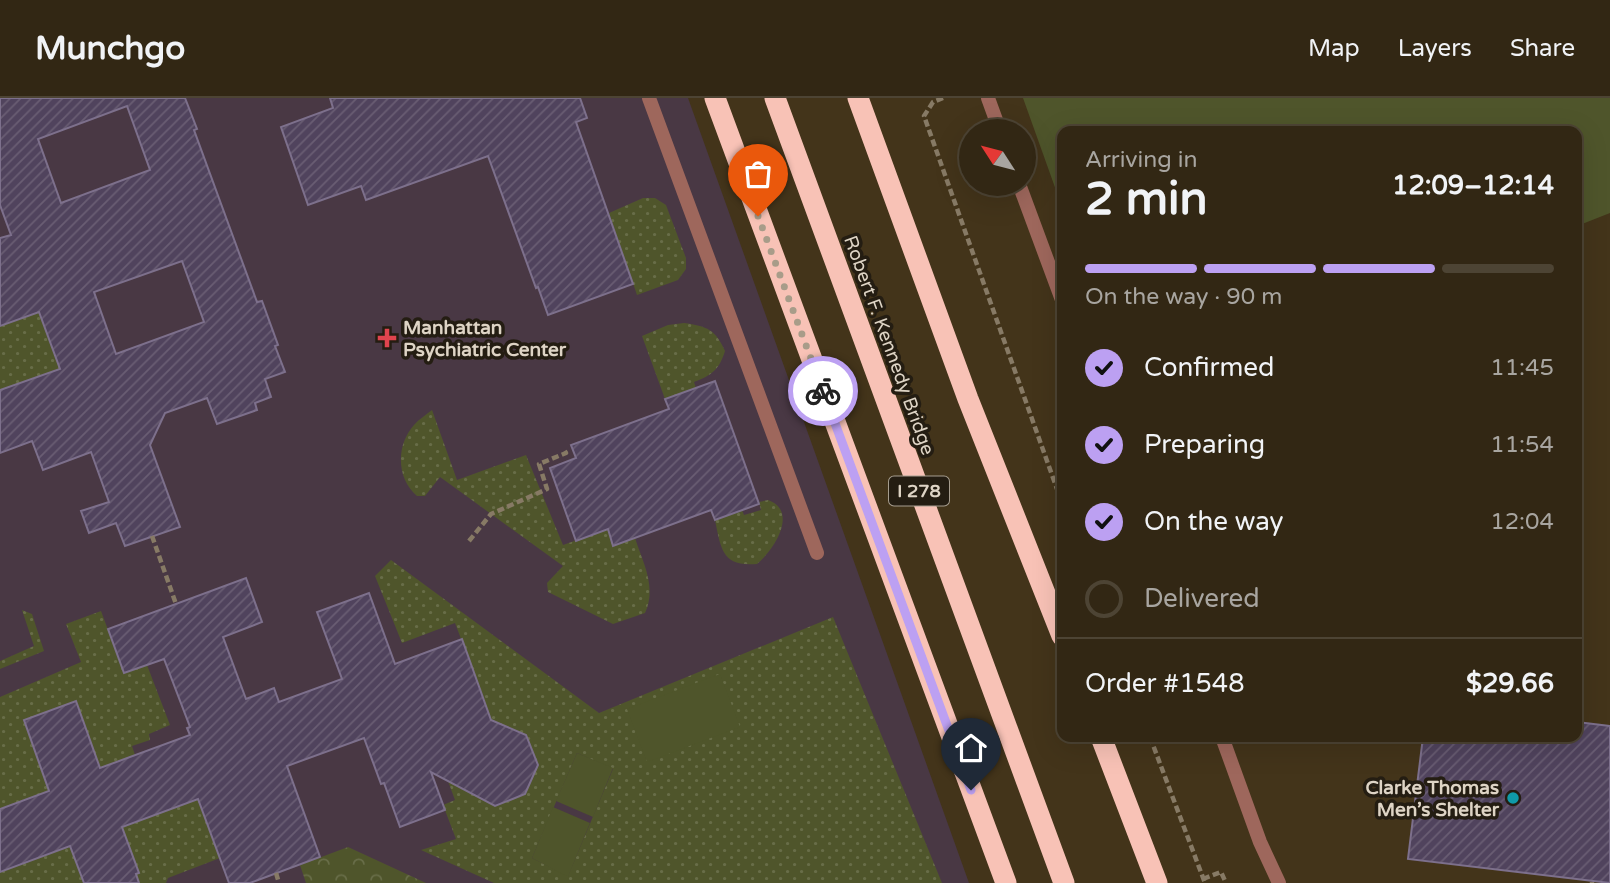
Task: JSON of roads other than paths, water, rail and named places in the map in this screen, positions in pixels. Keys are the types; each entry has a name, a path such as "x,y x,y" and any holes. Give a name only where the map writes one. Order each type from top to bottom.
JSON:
{"highway":[{"path":"715,98 1006,883"},
{"name":"Robert F. Kennedy Bridge","path":"775,98 1064,883"},
{"path":"858,98 968,399 1057,623"},
{"path":"1103,742 1157,883"}],"street":[{"path":"649,98 817,553"},
{"path":"988,98 996,119"},
{"path":"1023,196 1057,287"},
{"path":"1224,742 1260,842 1279,883"}],"place":[{"name":"Manhattan Psychiatric Center","path":"387,338"},
{"name":"Clarke Thomas Men’s Shelter","path":"1513,798"}]}
